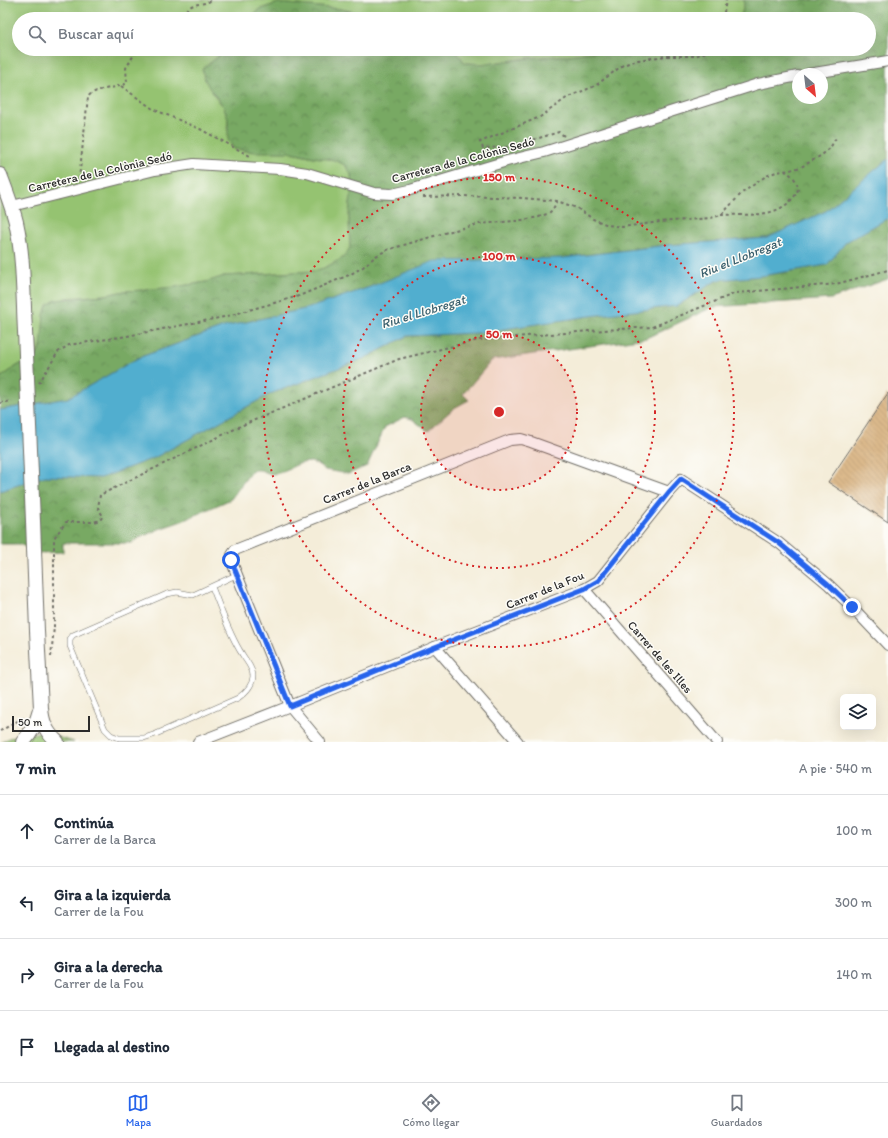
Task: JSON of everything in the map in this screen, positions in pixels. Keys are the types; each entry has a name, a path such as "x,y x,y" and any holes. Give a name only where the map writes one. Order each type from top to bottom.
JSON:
{"main road":[{"path":"0,175 12,206 21,259 33,521 36,632 42,719 49,734 57,742"},
{"path":"23,742 33,730 41,708"}],"street":[{"path":"828,71 888,61"},
{"name":"Carretera de la Colònia Sedó","path":"12,206 155,170 194,164 280,169 307,173 374,192 392,194 572,143 758,84 792,77"},
{"name":"Carrer de la Barca","path":"320,742 290,706 236,575 231,560 232,554 235,550 510,440 522,439 669,492"},
{"name":"Carrer de la Fou","path":"198,742 584,589 598,581 681,479 779,543 828,584 888,645"},
{"name":"Carrer de les Illes","path":"584,589 717,742"},
{"path":"435,647 518,742"}],"lane":[{"path":"212,587 237,646 252,669 253,677 251,685 245,693 238,698 156,734 144,738 119,738 111,735 105,729 70,646 70,639 73,635 167,594 177,592 193,595 236,575"}],"path":[{"path":"184,12 195,2 209,2 212,0"},
{"path":"724,12 726,0"},
{"path":"77,190 88,97 96,91 122,86 127,83 126,68 133,56"},
{"path":"572,143 559,132 509,147 483,148 480,142 540,117 568,97 595,86 623,65 638,60 666,56 695,56"},
{"path":"122,86 153,109 200,129 254,158"},
{"path":"720,215 742,193 755,183 776,172 800,167 822,155 830,148 836,138"},
{"path":"422,197 464,196 557,201 577,208 593,219 608,225 622,227 712,218 720,215 759,214 770,212 781,208 790,202 795,196 798,188 794,178 785,171"},
{"path":"38,385 58,352 69,345 127,336 216,318 299,296 349,275 387,250 479,224 516,221 540,217 549,213 557,201"},
{"path":"51,658 54,627 54,538 66,522 93,522 100,520 103,516 98,508 100,494 242,425 398,359 479,340 652,327 736,293 836,284 888,270"},
{"path":"0,403 12,401"},
{"path":"0,731 41,708"}],"green space":[{"path":"0,0 744,0 742,12 355,12 340,9 278,3 256,12 12,12 12,56 218,56 205,80 216,98 224,107 228,119 227,129 244,151 292,152 335,160 345,165 351,174 352,185 349,216 350,248 343,258 324,268 314,271 225,276 206,282 175,287 65,298 43,337 41,347 36,355 0,378"},
{"path":"744,0 888,0 888,159 826,211 767,238 667,245 562,258 370,287 309,308 224,327 138,358 68,398 0,410 0,378 17,366 37,355 41,347 44,315 47,305 56,300 105,295 125,291 175,287 206,282 225,276 314,271 324,268 343,258 350,248 349,216 352,185 351,174 345,165 335,160 292,152 255,152 234,149 228,140 228,119 224,107 210,89 205,80 202,69 219,56 460,56 465,63 486,64 529,58 560,56 876,56 876,12 742,12"},
{"path":"278,3 340,9 355,12 256,12"},
{"path":"460,56 560,56 529,58 486,64 465,63"},
{"path":"888,218 888,279 831,299 713,307 646,338 492,360 463,394 469,400 454,408 428,431 412,419 405,417 385,427 367,466 348,474 325,470 319,465 311,462 301,463 279,473 271,474 260,470 252,470 231,499 182,521 159,529 137,539 132,543 63,543 63,552 39,553 19,544 0,544 0,491 45,476 101,478 154,458 270,394 365,358 407,336 477,333 590,316 677,306 717,280 761,276 826,265 846,242"},
{"path":"41,732 74,742 2,742 9,738"}],"water":[{"name":"Riu el Llobregat","path":"888,159 888,218 846,242 827,265 761,276 717,280 677,306 590,316 477,333 407,336 365,358 270,394 154,458 101,478 45,476 0,491 0,410 68,398 138,358 224,327 309,308 370,287 434,261 562,258 667,245 767,238 826,211"}],"building":[{"path":"888,393 888,522 828,482"}],"route":[{"path":"231,560 290,706 435,647 584,589 598,581 681,479 779,543 828,584 852,607"}]}
